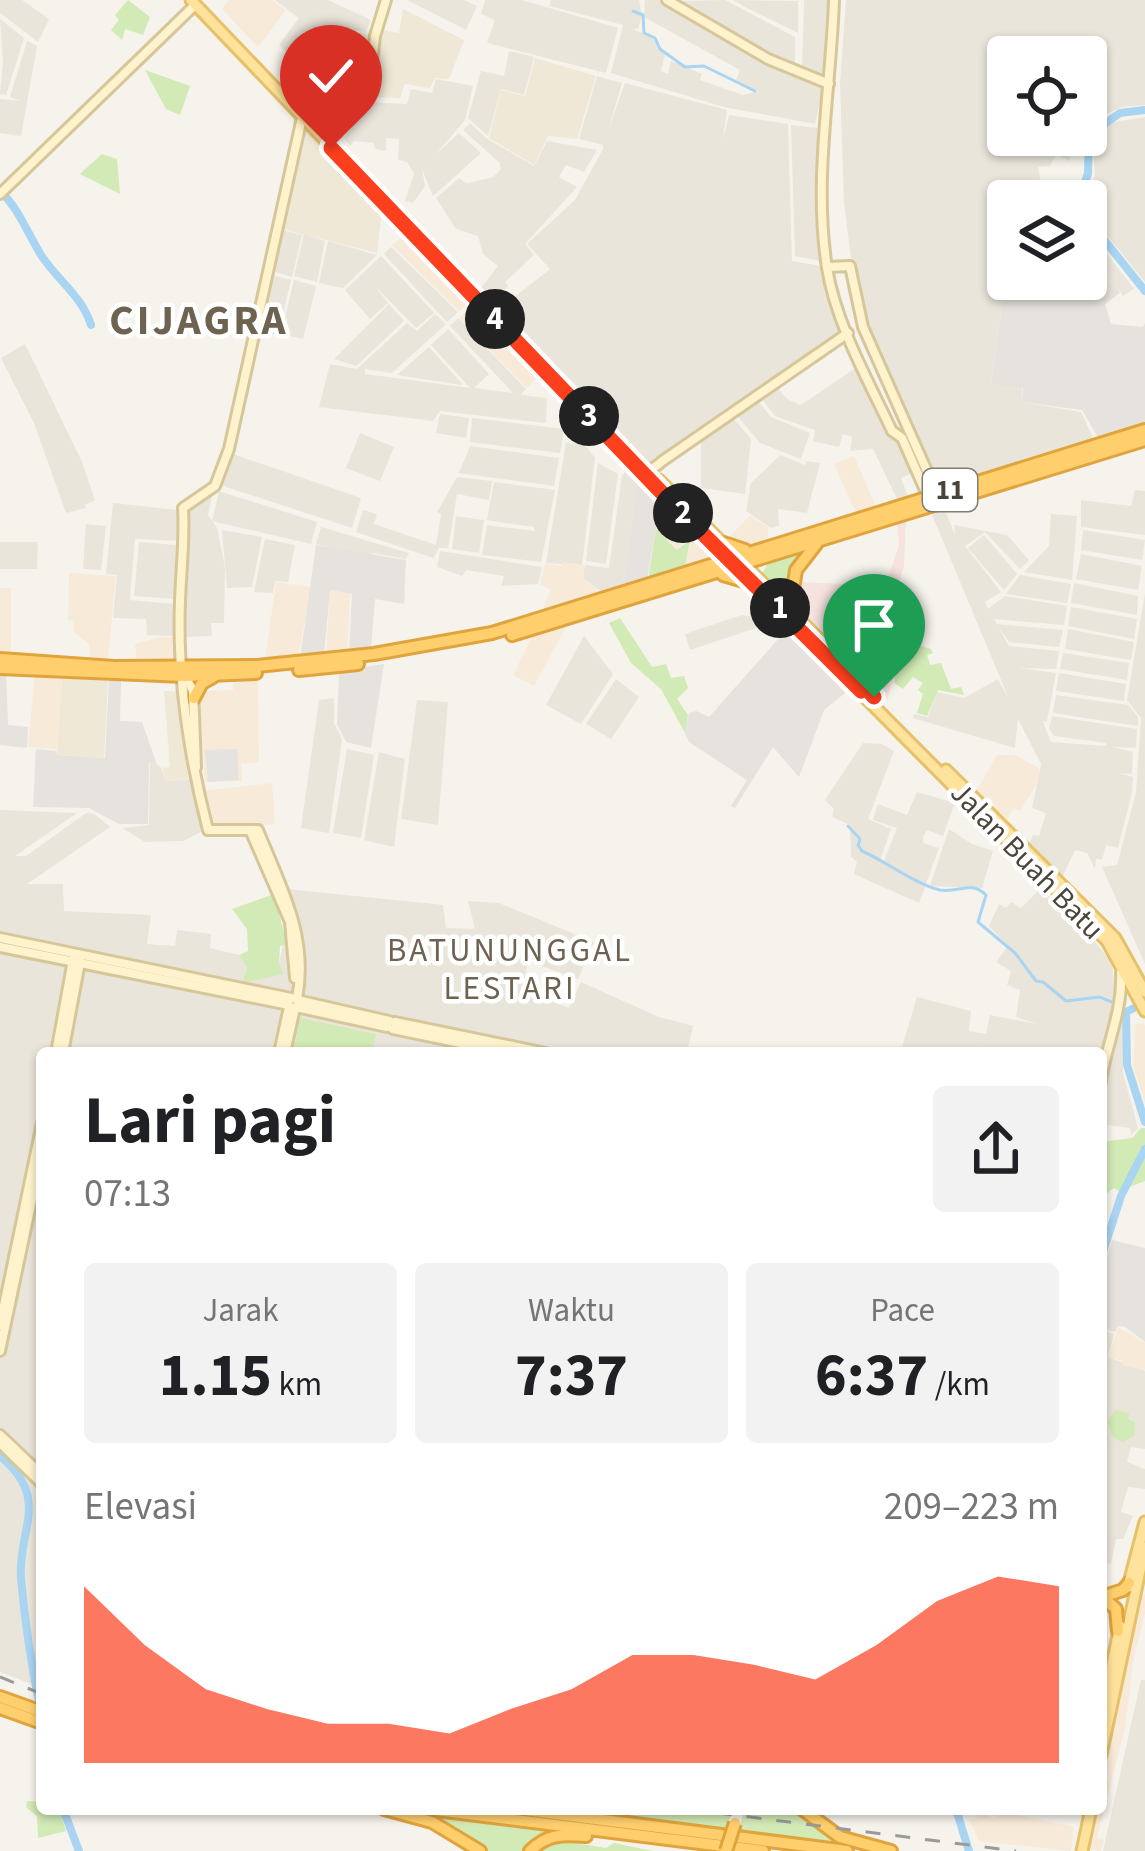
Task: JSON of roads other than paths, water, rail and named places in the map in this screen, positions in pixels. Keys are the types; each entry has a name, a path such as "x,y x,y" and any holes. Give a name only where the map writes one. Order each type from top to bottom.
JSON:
{"highway":[{"name":"11","path":"737,562 754,550 1145,430"},
{"name":"11","path":"183,672 340,659 492,633 737,562 766,559 1145,440"},
{"path":"790,609 796,570 819,541"},
{"path":"754,550 721,545 712,569 758,582 766,559"},
{"name":"11","path":"0,663 216,676 344,666 496,639 712,569"},
{"path":"194,698 202,683 216,676"},
{"path":"1107,1596 1123,1591 1129,1583"},
{"path":"1107,1598 1128,1603"},
{"path":"1107,1600 1116,1609 1118,1631"},
{"path":"0,1697 36,1715"},
{"path":"0,1708 36,1715"},
{"path":"406,1815 432,1822 480,1851"},
{"path":"475,1815 763,1851"},
{"path":"564,1815 847,1851"},
{"path":"726,1851 737,1815"},
{"path":"810,1815 840,1837 891,1851"},
{"path":"530,1851 539,1841 556,1835 685,1842"}],"main road":[{"name":"Jalan Buah Batu","path":"194,2 737,562 1115,938 1145,1010"},
{"name":"Jalan Buah Batu","path":"330,144 657,466 721,545"},
{"name":"Jalan Buah Batu","path":"758,582 790,609 863,689"},
{"name":"Jalan Buah Batu","path":"1037,864 1120,959 1139,988"},
{"path":"1107,1721 1129,1583 1145,1522"},
{"path":"1107,1687 1118,1631 1145,1547"},
{"path":"1080,1851 1087,1815"}],"street":[{"path":"330,144 367,98 375,36 386,0"},
{"path":"667,0 768,59 829,84"},
{"path":"834,0 823,152 827,267 861,362 934,495"},
{"path":"2,190 194,2"},
{"path":"283,1047 296,971 292,928 254,830 208,830 195,771 180,601 183,508 215,486 229,449 302,114"},
{"path":"827,267 850,266 861,320 934,495"},
{"path":"657,466 848,333"},
{"path":"183,672 194,698 195,771"},
{"path":"0,943 484,1047"},
{"path":"60,1047 77,958"},
{"path":"1107,1052 1115,1034 1120,959"},
{"path":"1119,1001 1139,988"},
{"path":"391,1025 513,1047"},
{"path":"0,1324 36,1152"},
{"path":"0,1351 36,1180"},
{"path":"0,1439 36,1473"}],"waterway":[{"path":"633,11 643,15 644,33 685,67 704,66 755,91"},
{"path":"1086,180 1089,135 1120,113 1145,110"},
{"path":"0,191 47,264 82,305 91,325"},
{"path":"1107,243 1145,291"},
{"path":"848,826 860,839 862,851 922,883 940,890 975,888 986,895 978,922 1015,953 1036,981 1066,1001 1100,997 1114,1003"},
{"path":"1144,1003 1126,1012 1127,1065 1145,1122"},
{"path":"1107,1239 1121,1196 1145,1149"},
{"path":"0,1456 25,1486 28,1501 21,1579 36,1684"},
{"path":"65,1815 79,1851"},
{"path":"958,1815 969,1851"}],"railway":[{"path":"0,1677 36,1692"},
{"path":"734,1815 1016,1851"}],"district":[{"name":"CIJAGRA","path":"199,321"},
{"name":"BATUNUNGGAL LESTARI","path":"510,969"}]}
